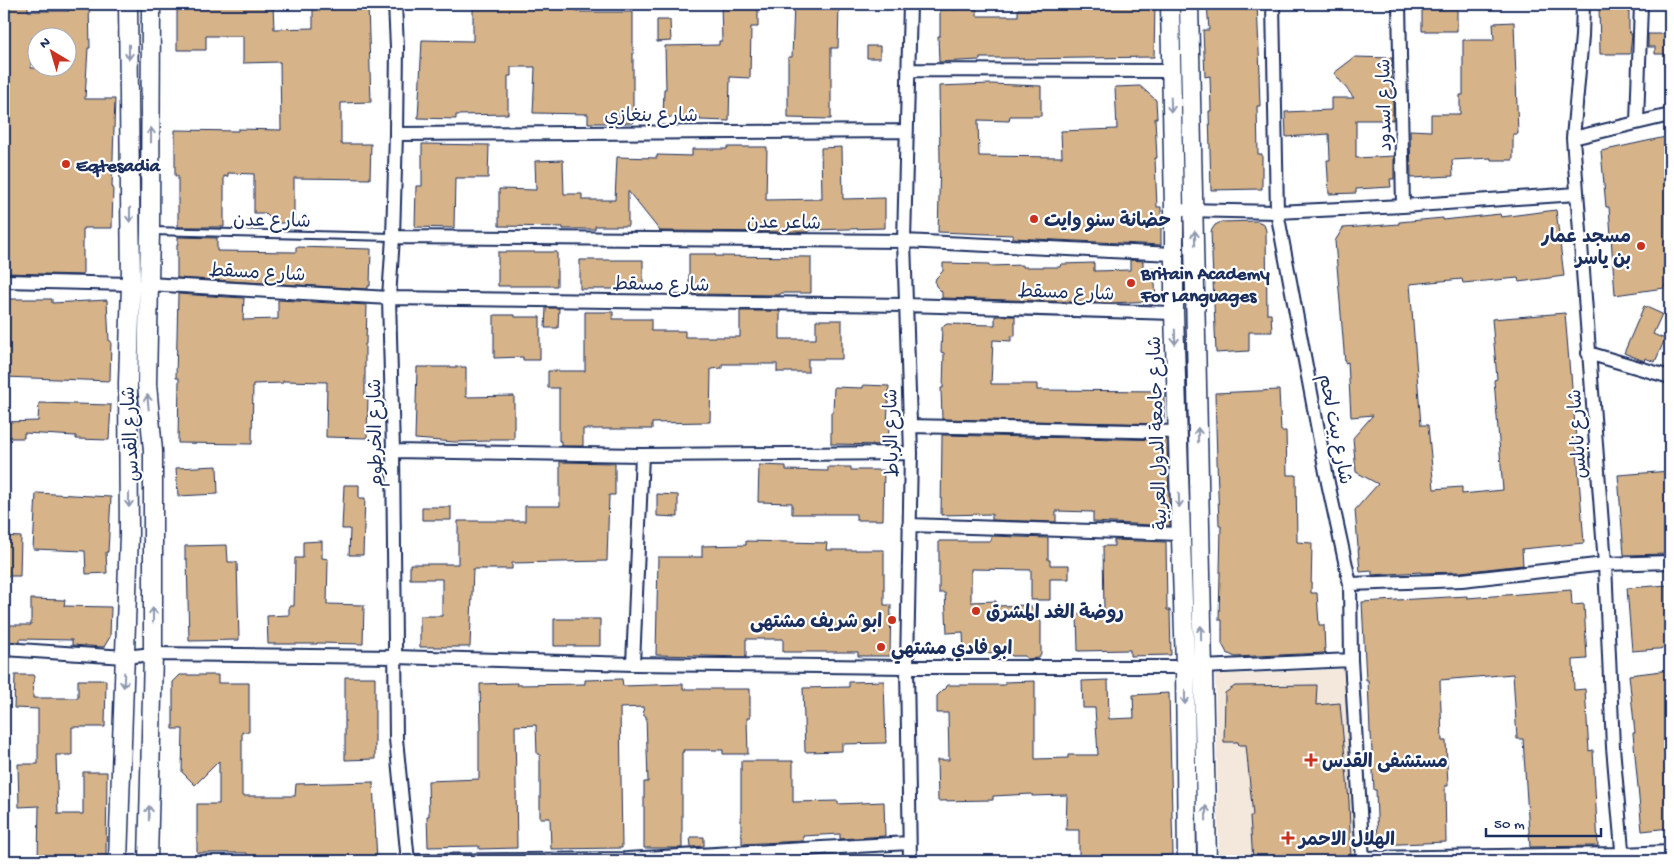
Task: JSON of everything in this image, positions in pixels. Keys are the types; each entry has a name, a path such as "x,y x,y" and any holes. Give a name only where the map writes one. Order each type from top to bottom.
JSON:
{"main road":[{"name":"شارع القدس","path":"128,4 139,284 153,450 153,654 148,861"},
{"name":"شارع القدس","path":"118,861 129,534 128,383 139,284 150,231 151,4"},
{"name":"شارع جامعة الدول العربية","path":"1170,4 1174,313 1180,534 1193,667 1207,861"},
{"name":"شارع جامعة الدول العربية","path":"1187,861 1193,667 1194,210 1189,4"}],"street":[{"name":"شارع الخرطوم","path":"395,4 397,47 396,134 389,298 393,451 396,739 409,861"},
{"name":"شارع الرباط","path":"910,4 904,242 911,453 907,667 910,861"},
{"name":"شارع بيت لحم","path":"1273,4 1277,212 1328,483 1350,584 1351,660 1363,860"},
{"name":"شارع اسدود","path":"1400,4 1403,206"},
{"name":"شارع نابلس","path":"1583,4 1574,138 1588,353 1605,564 1613,747 1622,858"},
{"path":"1637,122 1641,4"},
{"path":"908,70 1170,71"},
{"path":"1574,138 1670,115"},
{"name":"شارع بنغازي","path":"396,134 906,131"},
{"path":"1174,209 1277,212 1403,206 1577,194"},
{"name":"شاعر عدن","path":"393,237 904,242 1173,254"},
{"name":"شارع مسقط","path":"4,281 139,284 389,298 905,305 1174,313"},
{"path":"1588,353 1670,377"},
{"path":"909,426 1178,432"},
{"path":"393,451 642,454 911,453"},
{"path":"634,664 642,454"},
{"path":"909,525 1180,534"},
{"path":"1350,584 1462,580 1605,564 1670,562"},
{"path":"4,649 125,657 153,654 395,657 634,664 907,667 1193,667 1351,660"},
{"path":"409,861 627,860 909,843"},
{"path":"1363,860 1622,858 1670,852"}],"lane":[{"name":"شارع عدن","path":"150,231 393,237"}],"shaded area":[{"path":"1346,669 1356,861 1219,861 1215,675"}],"building":[{"path":"5,4 28,4 28,11 69,11 68,4 89,4 90,48 88,48 85,99 115,99 112,228 83,228 83,275 4,273 4,235 6,235 9,176 4,176"},
{"path":"177,4 273,4 274,29 313,28 313,4 368,4 371,102 341,103 341,144 371,144 370,179 294,178 294,223 275,223 265,213 254,213 254,174 228,173 228,177 224,176 224,227 178,227 178,176 175,176 175,130 281,130 280,62 243,63 243,36 206,36 206,50 177,50"},
{"path":"473,4 578,4 577,12 633,12 633,123 588,123 588,114 533,113 535,67 511,67 511,76 508,76 508,114 456,115 456,119 418,118 422,40 473,41"},
{"path":"721,4 758,4 758,27 751,27 750,78 730,77 729,121 663,117 664,89 666,89 665,46 719,45 719,41 722,41"},
{"path":"794,4 839,4 838,48 831,48 831,119 788,118 788,57 792,57"},
{"path":"1050,4 1155,4 1154,57 980,58 980,60 939,62 940,10 977,9 977,16 1018,16 1018,9 1050,9"},
{"path":"1207,4 1257,4 1260,74 1260,106 1257,106 1258,154 1262,154 1262,189 1211,190 1210,76 1205,77 1203,30 1209,30"},
{"path":"1422,4 1457,4 1457,31 1422,31"},
{"path":"1599,4 1629,4 1629,31 1632,34 1630,54 1600,54"},
{"path":"657,20 670,20 671,41 657,42"},
{"path":"1514,22 1518,134 1513,134 1513,160 1491,160 1491,158 1452,160 1453,176 1411,178 1410,130 1431,131 1431,114 1460,114 1460,95 1463,95 1463,40 1494,40 1493,23"},
{"path":"1648,34 1670,34 1668,54 1655,54 1655,47 1648,47"},
{"path":"867,46 880,46 880,58 867,58"},
{"path":"1355,57 1392,58 1391,96 1393,96 1393,120 1356,120 1356,158 1394,156 1394,179 1390,179 1391,187 1356,189 1356,193 1329,194 1327,160 1330,160 1329,134 1286,137 1285,112 1331,110 1331,98 1354,98 1334,73"},
{"path":"991,84 1041,86 1041,116 1010,116 1009,121 978,120 979,156 1062,157 1061,131 1117,129 1115,87 1140,86 1156,100 1157,158 1155,158 1157,207 1161,207 1161,245 1013,238 1013,235 938,232 940,161 939,86"},
{"path":"1670,136 1670,274 1664,288 1615,295 1609,207 1606,207 1601,151"},
{"path":"422,144 489,145 488,178 455,178 454,228 415,227 416,186 422,186"},
{"path":"727,147 767,147 766,200 822,199 821,148 842,147 843,199 885,198 885,228 809,230 809,232 660,231 628,191 628,226 595,226 595,229 563,229 563,227 499,226 499,189 536,190 535,161 563,160 564,194 582,194 582,200 615,200 617,157 657,158 657,155 692,156 692,149 727,149"},
{"path":"1556,210 1564,276 1519,282 1518,278 1463,283 1462,279 1410,284 1421,425 1428,425 1434,489 1462,487 1462,494 1503,490 1494,380 1497,379 1492,319 1565,313 1584,543 1522,549 1523,565 1461,572 1372,575 1372,571 1360,572 1355,510 1378,484 1356,472 1353,438 1373,415 1351,417 1348,362 1345,363 1335,241 1343,228 1500,214 1501,217"},
{"path":"1257,221 1264,224 1266,231 1267,314 1271,314 1272,332 1249,332 1249,351 1216,353 1211,231 1215,225 1221,222"},
{"path":"178,237 217,238 217,251 296,252 296,247 371,249 370,286 368,286 368,289 177,278"},
{"path":"498,252 557,252 557,286 498,286"},
{"path":"689,254 811,257 811,293 780,293 780,295 689,294"},
{"path":"580,260 643,260 643,289 580,289"},
{"path":"1130,260 1143,261 1143,269 1154,268 1156,301 1108,303 942,298 942,292 935,282 936,278 943,271 943,263 1060,267 1061,264 1094,263 1094,271 1130,270"},
{"path":"178,294 244,298 243,320 278,319 278,300 367,305 365,395 368,395 367,438 326,437 327,382 283,381 283,383 253,384 252,444 178,443 179,378 176,378"},
{"path":"4,299 52,299 52,303 107,300 109,341 111,341 110,381 4,377"},
{"path":"1644,306 1662,314 1653,334 1665,339 1655,362 1645,358 1644,361 1624,353"},
{"path":"546,308 559,308 558,328 545,328"},
{"path":"740,311 780,311 780,339 816,339 816,320 842,320 842,359 808,359 808,372 777,372 777,364 722,364 722,368 711,369 710,422 652,423 652,429 583,429 583,446 561,446 561,441 559,441 559,388 548,388 548,371 585,371 585,312 613,312 613,319 651,319 651,331 685,331 685,337 740,337"},
{"path":"494,315 540,317 540,360 523,360 523,357 494,358"},
{"path":"995,316 1015,316 1015,336 1011,336 1011,341 993,340 991,384 1037,384 1037,390 1164,391 1164,424 942,419 941,388 943,388 944,353 941,352 942,327 947,324 995,325"},
{"path":"417,367 466,367 466,397 514,396 514,439 455,442 415,439"},
{"path":"863,385 889,386 888,445 831,444 831,412 833,412 834,387 863,388"},
{"path":"1279,390 1281,431 1286,431 1287,475 1296,475 1297,542 1312,543 1311,593 1317,593 1319,625 1324,625 1325,653 1235,657 1227,653 1222,644 1222,620 1219,620 1221,526 1219,526 1215,393"},
{"path":"39,403 111,405 109,440 76,439 76,436 24,433 24,438 4,438 4,422 38,421"},
{"path":"942,435 1167,440 1170,526 1093,522 1093,512 1056,511 1056,522 992,520 992,514 941,515"},
{"path":"560,462 615,463 615,495 609,495 607,561 512,563 512,569 473,569 470,647 420,647 420,616 442,616 442,579 410,579 410,564 458,564 458,521 525,521 525,506 560,506"},
{"path":"759,465 786,466 786,470 828,471 828,467 851,467 851,470 884,470 883,520 856,520 856,514 792,514 792,503 758,502"},
{"path":"217,466 218,494 178,496 176,468"},
{"path":"1670,471 1670,554 1624,555 1618,475"},
{"path":"344,485 359,485 359,498 365,498 363,555 349,555 350,529 342,529"},
{"path":"36,493 111,497 108,552 106,552 107,573 86,574 85,551 33,549"},
{"path":"657,494 678,495 678,517 657,516"},
{"path":"422,507 451,507 451,520 422,520"},
{"path":"4,536 21,537 20,576 4,576"},
{"path":"991,536 1048,538 1048,560 1050,560 1050,565 1069,565 1069,579 1050,579 1050,600 1031,600 1031,570 971,569 971,602 996,601 996,606 1030,605 1041,622 1041,654 1039,658 1027,659 1025,656 1012,656 1008,652 964,654 963,632 947,633 945,593 939,593 939,541 991,541"},
{"path":"1114,540 1166,542 1167,610 1170,610 1171,655 1130,656 1130,650 1078,651 1077,614 1104,613 1103,546 1114,546"},
{"path":"322,541 322,558 328,559 327,604 364,605 363,644 268,644 267,616 289,615 289,606 294,606 295,558 303,558 303,542"},
{"path":"746,541 827,543 826,550 884,550 884,605 891,605 890,656 858,656 858,652 783,652 783,639 746,639 746,657 656,655 658,557 702,557 702,546 746,545"},
{"path":"227,545 228,562 237,562 239,640 189,641 185,546"},
{"path":"1668,585 1670,648 1632,651 1627,588"},
{"path":"1571,590 1572,605 1584,604 1587,659 1573,660 1574,690 1585,689 1589,751 1593,750 1598,846 1530,847 1523,739 1517,739 1513,674 1440,680 1442,741 1446,741 1448,786 1445,786 1446,842 1378,845 1376,790 1374,790 1362,602 1467,596 1467,598"},
{"path":"31,599 65,600 64,606 111,607 110,637 104,647 72,645 72,640 20,639 20,642 4,641 4,625 31,625"},
{"path":"554,619 600,619 600,646 554,646"},
{"path":"1670,670 1670,828 1642,831 1629,675"},
{"path":"15,675 34,675 33,698 78,698 78,680 106,680 105,727 72,727 72,755 56,755 58,814 83,814 83,772 107,772 106,861 38,860 39,806 19,807 18,764 38,764 38,709 14,708"},
{"path":"180,675 218,675 218,683 249,683 249,732 242,732 242,796 295,796 296,784 373,782 377,861 247,861 247,853 197,853 197,804 219,804 219,761 195,785 182,772 183,729 173,729 173,682"},
{"path":"345,677 375,677 375,759 345,760"},
{"path":"622,679 623,686 683,684 683,689 750,689 750,718 747,718 748,754 723,754 723,750 683,750 684,752 682,752 682,848 644,848 644,782 648,782 646,716 644,716 643,707 620,708 622,848 551,849 550,818 540,818 540,754 537,754 536,725 515,726 517,848 479,849 479,846 428,847 428,781 479,779 480,684 585,684 585,680"},
{"path":"1108,680 1109,719 1134,718 1133,695 1169,693 1173,855 1114,858 1114,856 1079,856 1079,830 1066,830 1067,795 1032,796 1032,794 993,796 993,800 938,801 937,760 949,760 948,713 937,713 937,696 948,685 1005,685 1005,682 1035,681 1035,759 1068,758 1068,755 1098,755 1095,708 1083,708 1082,681"},
{"path":"884,681 886,743 842,744 842,751 805,752 803,688 849,687 849,682"},
{"path":"1317,685 1316,705 1340,703 1349,801 1351,861 1253,861 1250,816 1253,816 1246,745 1239,745 1238,742 1224,742 1225,693 1235,686"},
{"path":"741,761 793,761 793,802 838,801 838,804 884,802 885,836 840,839 840,834 803,836 803,841 742,844"},
{"path":"690,837 704,837 704,846 691,847"}],"place":[{"name":"Eqtesadia","path":"66,164"},
{"name":"حضانة سنو وايت","path":"1034,219"},
{"name":"مسجد عمار بن ياسر","path":"1641,246"},
{"name":"Britain Academy For Languages","path":"1131,283"},
{"name":"روضة الغد المشرق","path":"976,611"},
{"name":"ابو شريف مشتهى","path":"892,620"},
{"name":"ابو فادي مشتهي","path":"881,647"},
{"name":"مستشفى القدس","path":"1311,760"},
{"name":"الهلال الاحمر","path":"1288,838"}]}
